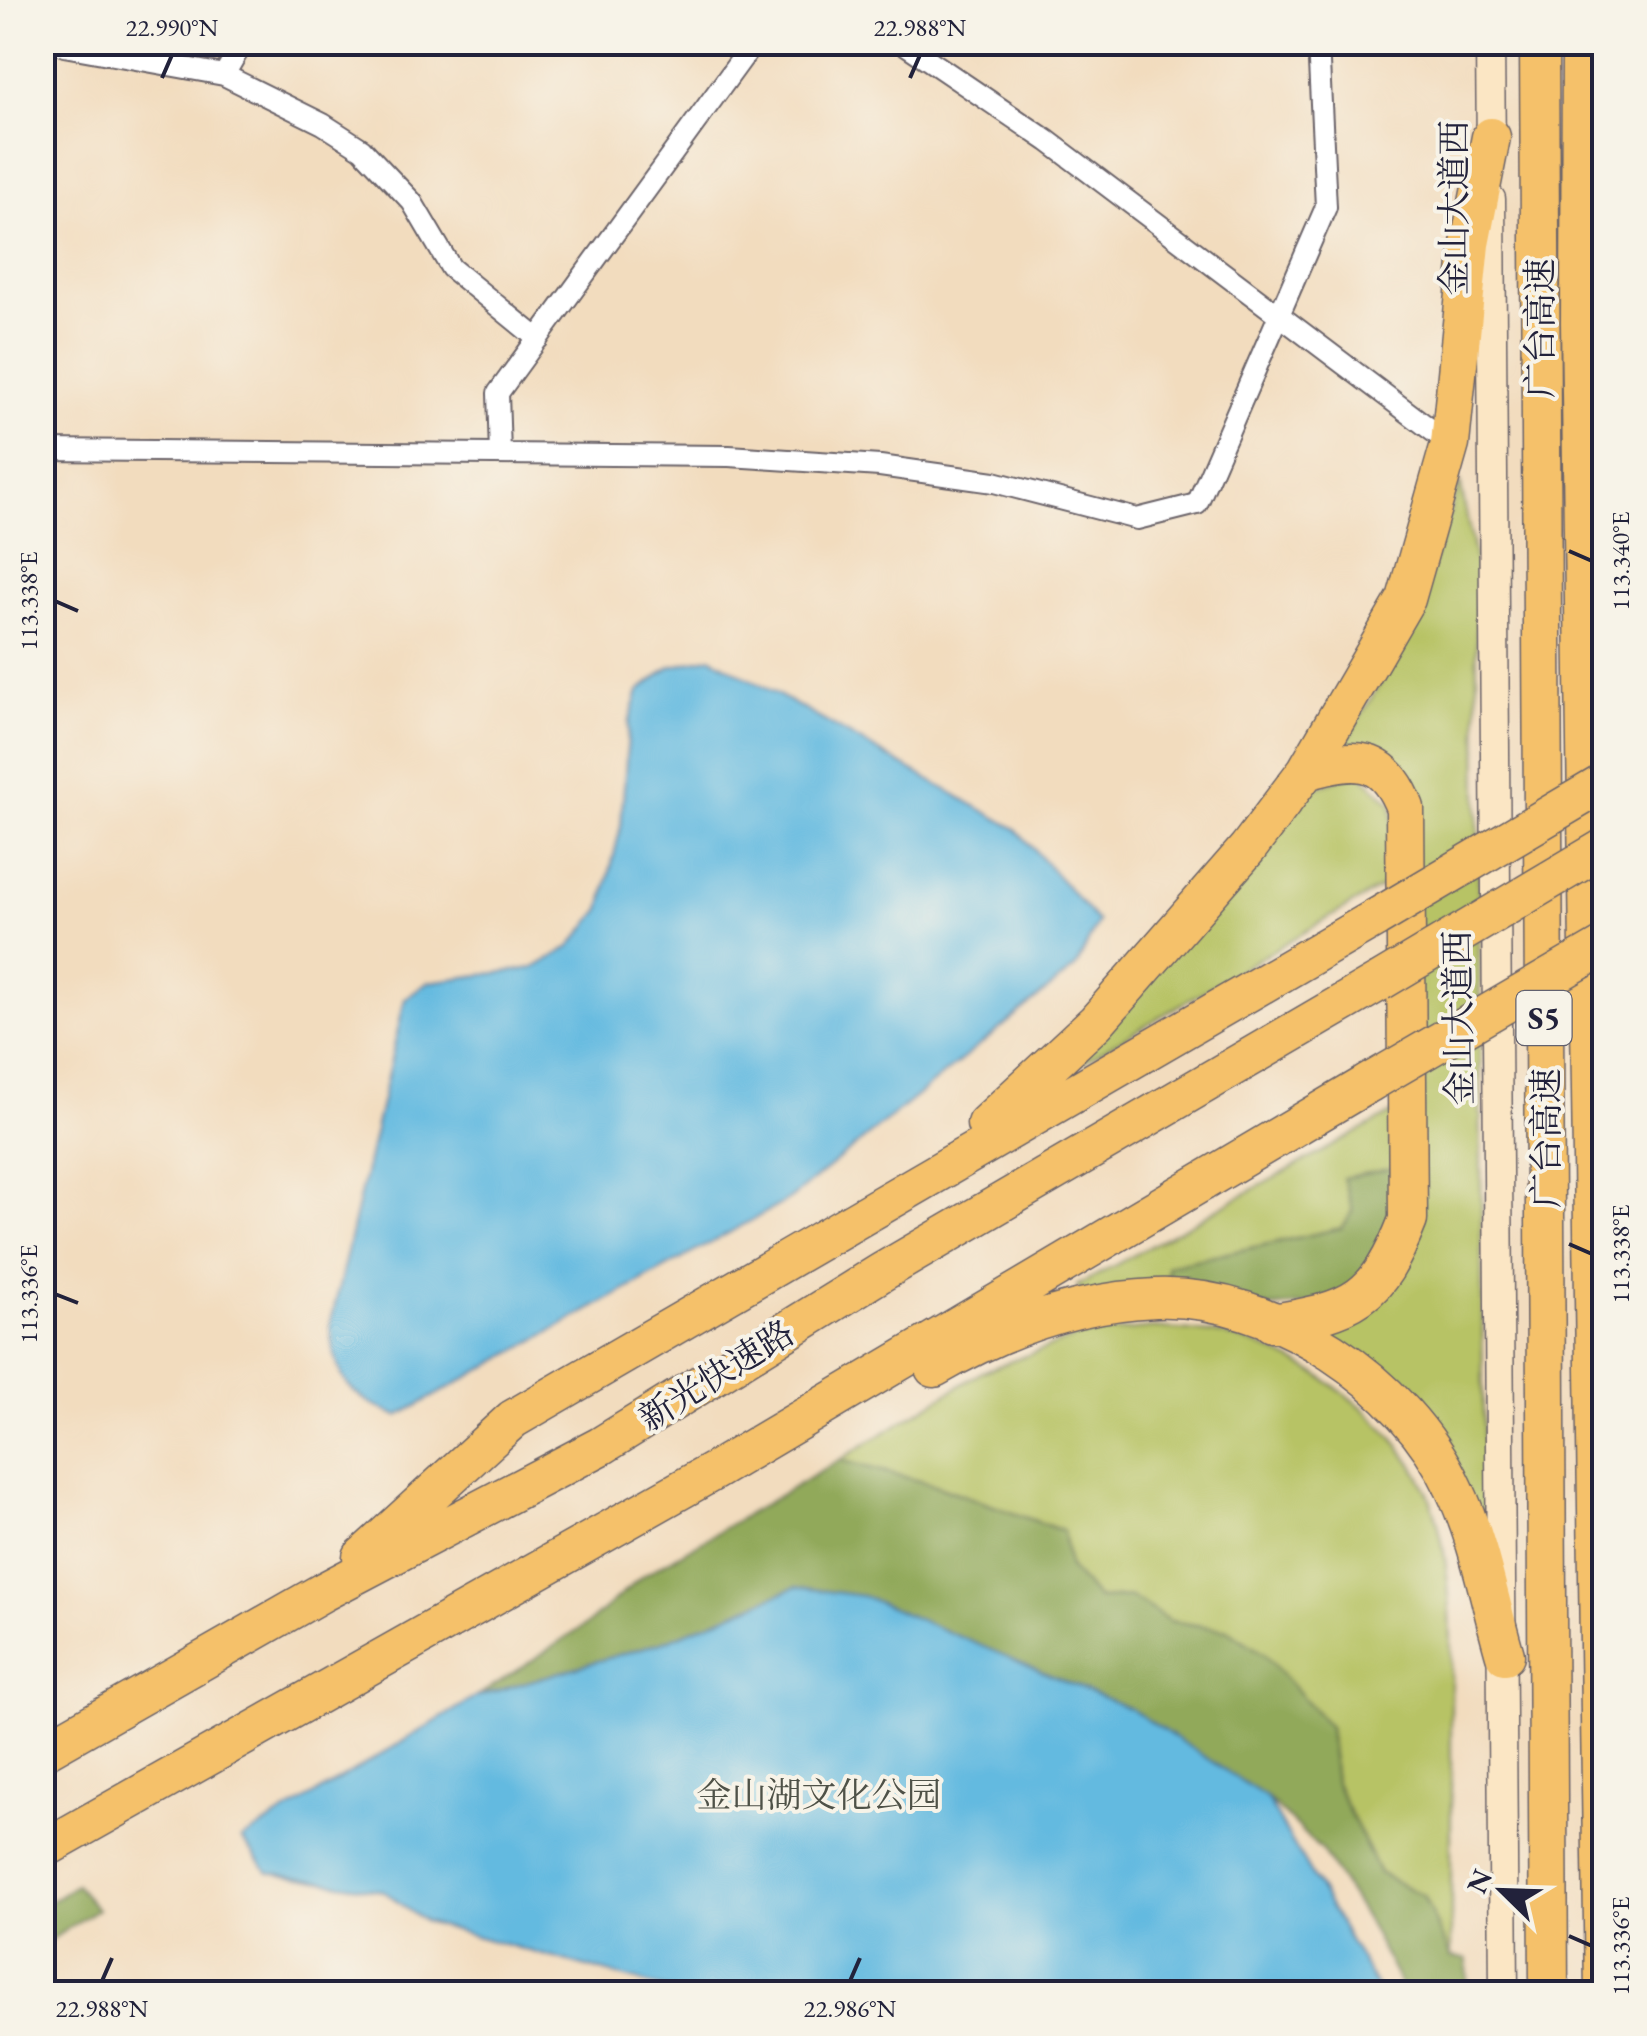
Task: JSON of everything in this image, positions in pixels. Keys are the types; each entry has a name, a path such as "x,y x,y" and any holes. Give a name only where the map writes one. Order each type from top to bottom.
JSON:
{"highway":[{"name":"广台高速","path":"1539,42 1549,1994"},
{"name":"广台高速","path":"1580,42 1580,343 1604,1994"},
{"path":"919,1181 1002,1111 1096,1022 1236,864 1306,771 1406,599 1450,444 1470,244 1491,137"},
{"path":"1272,1323 1332,1313 1369,1291 1393,1258 1408,1220 1405,808 1397,786 1376,766 1354,759 1306,771"},
{"path":"323,1592 513,1420 1604,783"},
{"name":"新光快速路","path":"42,1752 323,1592 601,1446 882,1272 1604,848"},
{"path":"42,1850 714,1471 1604,946"},
{"path":"471,1608 612,1554 962,1352 1060,1311 1159,1298 1216,1306 1272,1323 1349,1361 1410,1418 1461,1505 1504,1655"}],"main road":[{"name":"金山大道西","path":"1490,42 1490,560 1504,1655 1504,1994"}],"street":[{"path":"64,42 64,46 224,76 362,149 412,202 451,268 538,338"},
{"path":"224,76 243,42"},
{"path":"500,454 498,393 754,42"},
{"path":"902,42 1048,141 1450,444"},
{"path":"42,450 729,456 880,466 994,482 1137,519 1197,504 1326,208 1318,42"}],"green space":[{"path":"1460,482 1476,564 1484,1528 1317,1328 1392,1284 1413,790 1343,746 1393,661 1420,601"},
{"path":"1358,772 1392,803 1395,879 1059,1076 1311,789"},
{"path":"1400,1109 1400,1167 1353,1211 1342,1228 1168,1266 1168,1286 1083,1295 1077,1286"},
{"path":"1400,1167 1398,1201 1364,1280 1327,1303 1270,1308 1168,1286 1168,1266 1342,1228 1353,1211 1343,1178"},
{"path":"1155,1328 1228,1336 1302,1366 1362,1407 1387,1432 1427,1491 1443,1547 1450,1622 1451,1957 1423,1896 1379,1873 1335,1783 1329,1727 1264,1654 1227,1630 1170,1621 1131,1597 1098,1599 1069,1568 1063,1531 935,1485 840,1460 982,1372 1082,1335"},
{"path":"840,1460 935,1485 1063,1531 1069,1568 1098,1599 1131,1597 1170,1621 1227,1630 1264,1654 1329,1727 1335,1783 1379,1873 1423,1896 1451,1957 1467,1959 1468,1993 1405,1993 1365,1918 1322,1851 1268,1799 796,1588 662,1642 476,1697 589,1623 641,1577"},
{"path":"76,1885 97,1909 43,1945 43,1906"}],"water":[{"path":"711,657 1016,829 1098,922 1076,967 790,1199 398,1416 367,1401 348,1384 336,1361 330,1326 405,999 428,982 534,968 570,947 601,909 621,826 629,723 639,691 670,667"},
{"name":"金山湖文化公园","path":"796,1587 863,1596 1131,1709 1266,1797 1380,1993 680,1993 425,1922 383,1891 268,1872 242,1839 476,1697 662,1642"}]}
